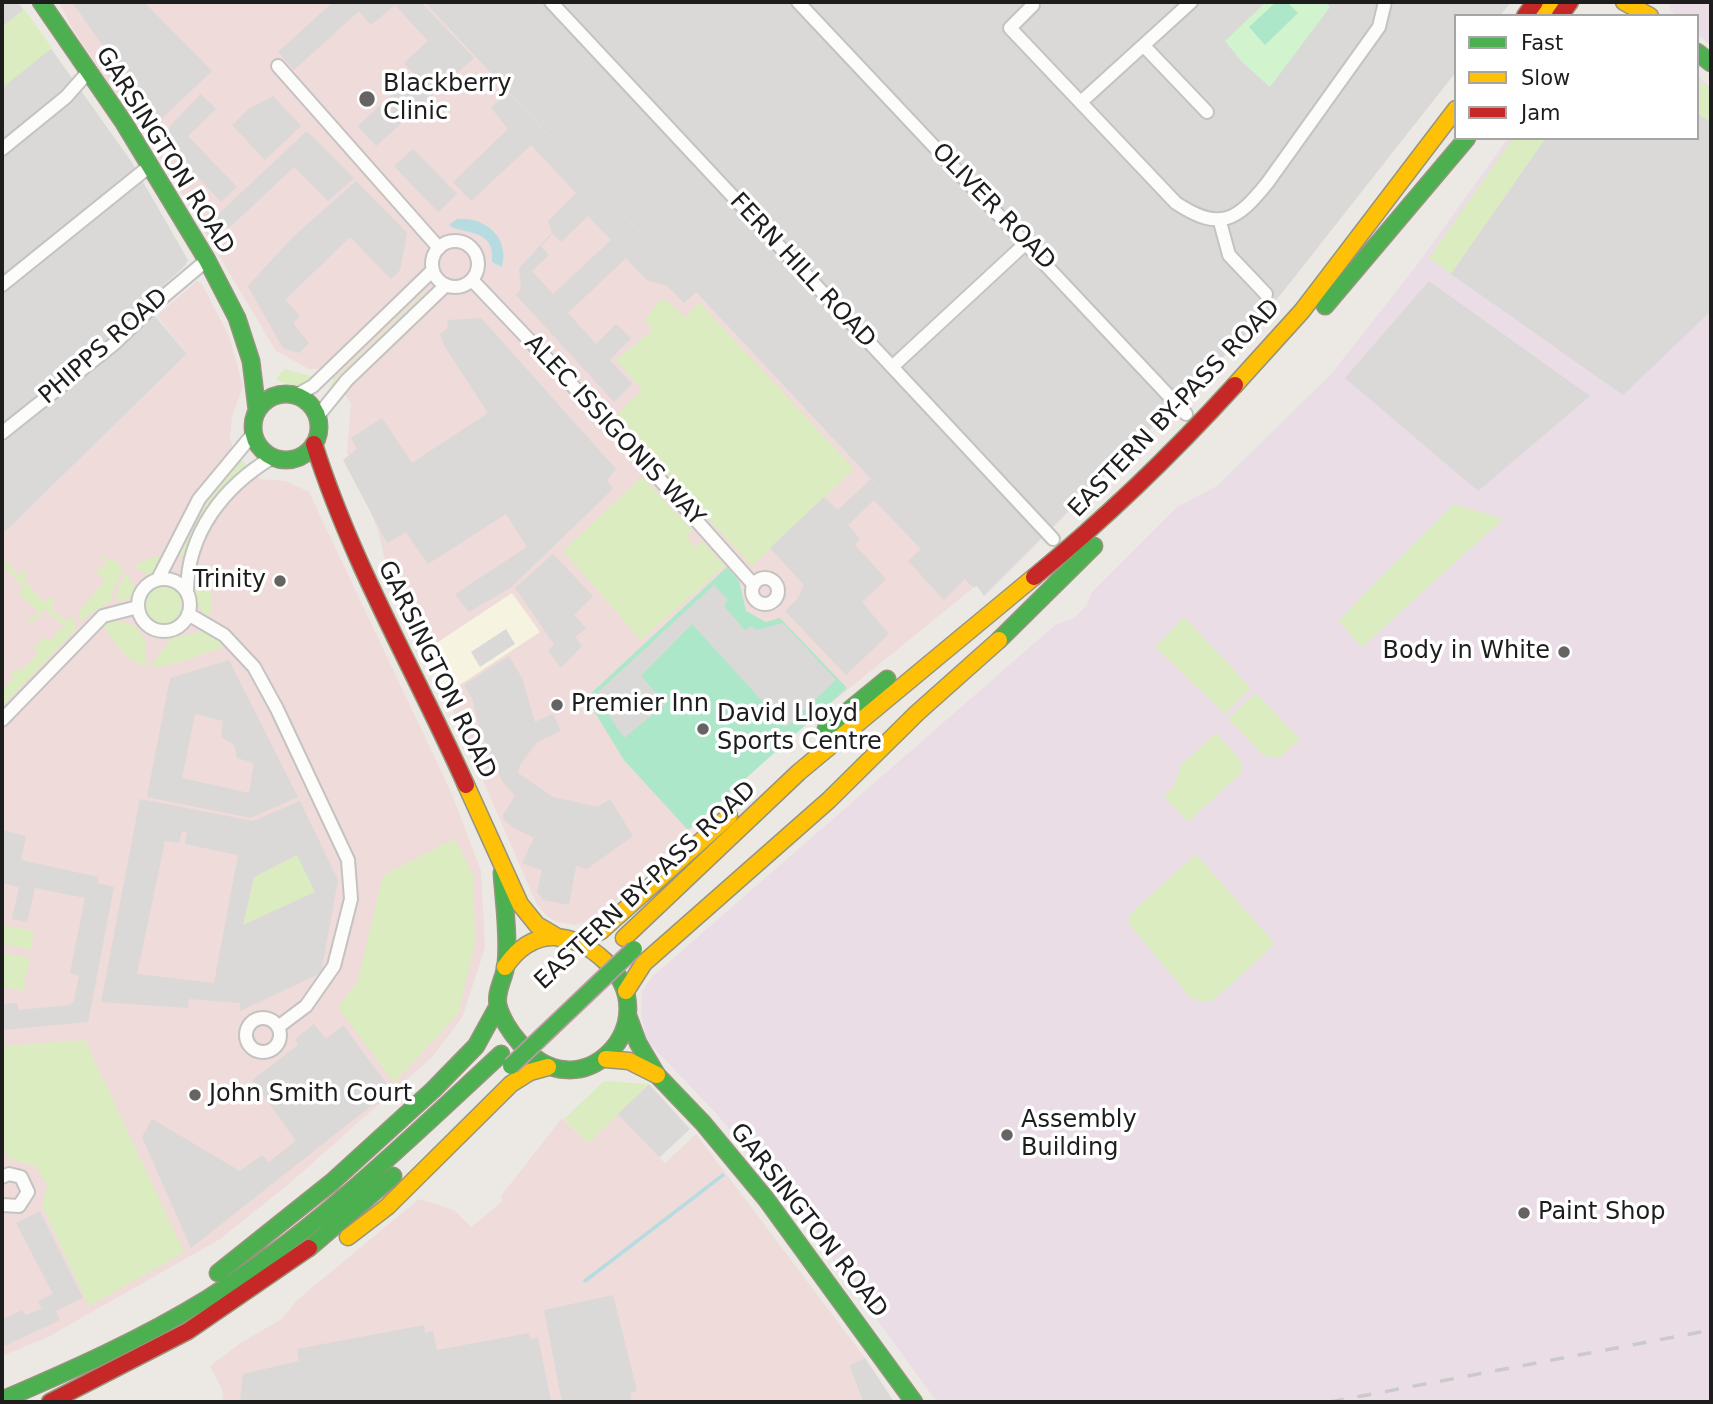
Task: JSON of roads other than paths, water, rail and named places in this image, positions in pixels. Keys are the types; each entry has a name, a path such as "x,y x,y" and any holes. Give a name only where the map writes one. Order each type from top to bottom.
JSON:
{"main road":[{"name":"GARSINGTON ROAD","path":"41,2 151,165 207,260 237,318 254,369 257,410"},
{"path":"1624,2 1648,14"},
{"name":"EASTERN BY-PASS ROAD","path":"629,944 799,772 1081,538 1191,433 1302,311 1454,113"},
{"name":"EASTERN BY-PASS ROAD","path":"50,1402 176,1341 236,1303 355,1212 506,1060 629,944 809,783 1094,546 1200,443 1286,351 1466,140"},
{"name":"GARSINGTON ROAD","path":"254,369 275,395"},
{"path":"290,460 302,456 314,444 319,432 317,417 310,405 295,396 275,395 257,410 253,434 259,446 273,457 290,460 310,471 332,501"},
{"path":"314,444 332,501"},
{"name":"GARSINGTON ROAD","path":"332,501 405,663 501,859 520,904 537,925 559,938"},
{"path":"626,990 644,963 829,800 917,713 1031,612 1094,546"},
{"path":"576,942 601,931 856,702 935,644 959,629 985,619"},
{"path":"168,1321 178,1304 332,1182 433,1090 476,1046 498,1006 505,967 506,926 501,859"},
{"path":"505,967 516,951 528,941 542,936 576,942 598,955 617,974 626,990 628,1016 638,1043 657,1075"},
{"path":"498,1006 512,1033 533,1057 548,1067"},
{"path":"606,1059 619,1042 628,1016"},
{"path":"176,1341 205,1335 275,1291 332,1250 387,1207 511,1084 530,1072 548,1067 578,1070 606,1059 629,1061 657,1075"},
{"name":"EASTERN BY-PASS ROAD","path":"2,1400 68,1372 168,1321 234,1281 342,1200 506,1060"},
{"name":"GARSINGTON ROAD","path":"657,1075 703,1123 766,1199 914,1402"}],"street":[{"name":"FERN HILL ROAD","path":"551,2 1054,539"},
{"name":"OLIVER ROAD","path":"798,2 1186,414"},
{"path":"1082,102 1191,2"},
{"path":"1033,5 1006,24 1176,204 1197,217 1220,222 1234,217 1252,203 1268,182 1379,27 1385,2"},
{"path":"1144,46 1207,112"},
{"path":"278,66 439,248"},
{"path":"2,149 66,97 89,71"},
{"path":"2,285 151,165"},
{"path":"1220,222 1229,255 1266,294"},
{"path":"452,241 472,247 478,260 472,280 460,286 446,285 433,270 433,258 439,248 452,241"},
{"path":"892,367 1026,243"},
{"name":"PHIPPS ROAD","path":"2,433 115,343 157,302 207,260"},
{"path":"295,396 313,386 433,270"},
{"name":"ALEC ISSIGONIS WAY","path":"472,280 630,446 753,584"},
{"path":"317,417 347,380 446,285"},
{"path":"253,434 200,499 158,579 142,590 138,607 148,625 161,631 181,625 188,614 188,561 207,518 247,474 273,457"},
{"path":"158,579 172,580 187,592"},
{"path":"2,720 103,616 138,607"},
{"path":"188,614 224,635 243,652 254,667 277,709 348,860 351,900 334,966 306,1006 278,1027"},
{"path":"2,1175 21,1177 28,1192 19,1206 2,1205"}],"water":[{"path":"457,219 477,221 493,231 502,247 502,267 492,262 489,243 483,238 449,225"}],"waterway":[{"path":"585,1281 723,1175"}],"railway":[{"path":"1330,1402 1711,1330"}],"place":[{"name":"Blackberry Clinic","path":"367,99"},
{"name":"Trinity","path":"280,581"},
{"name":"Body in White","path":"1564,652"},
{"name":"Premier Inn","path":"557,705"},
{"name":"David Lloyd Sports Centre","path":"703,729"},
{"name":"John Smith Court","path":"195,1095"},
{"name":"Assembly Building","path":"1007,1135"},
{"name":"Paint Shop","path":"1524,1213"}]}
